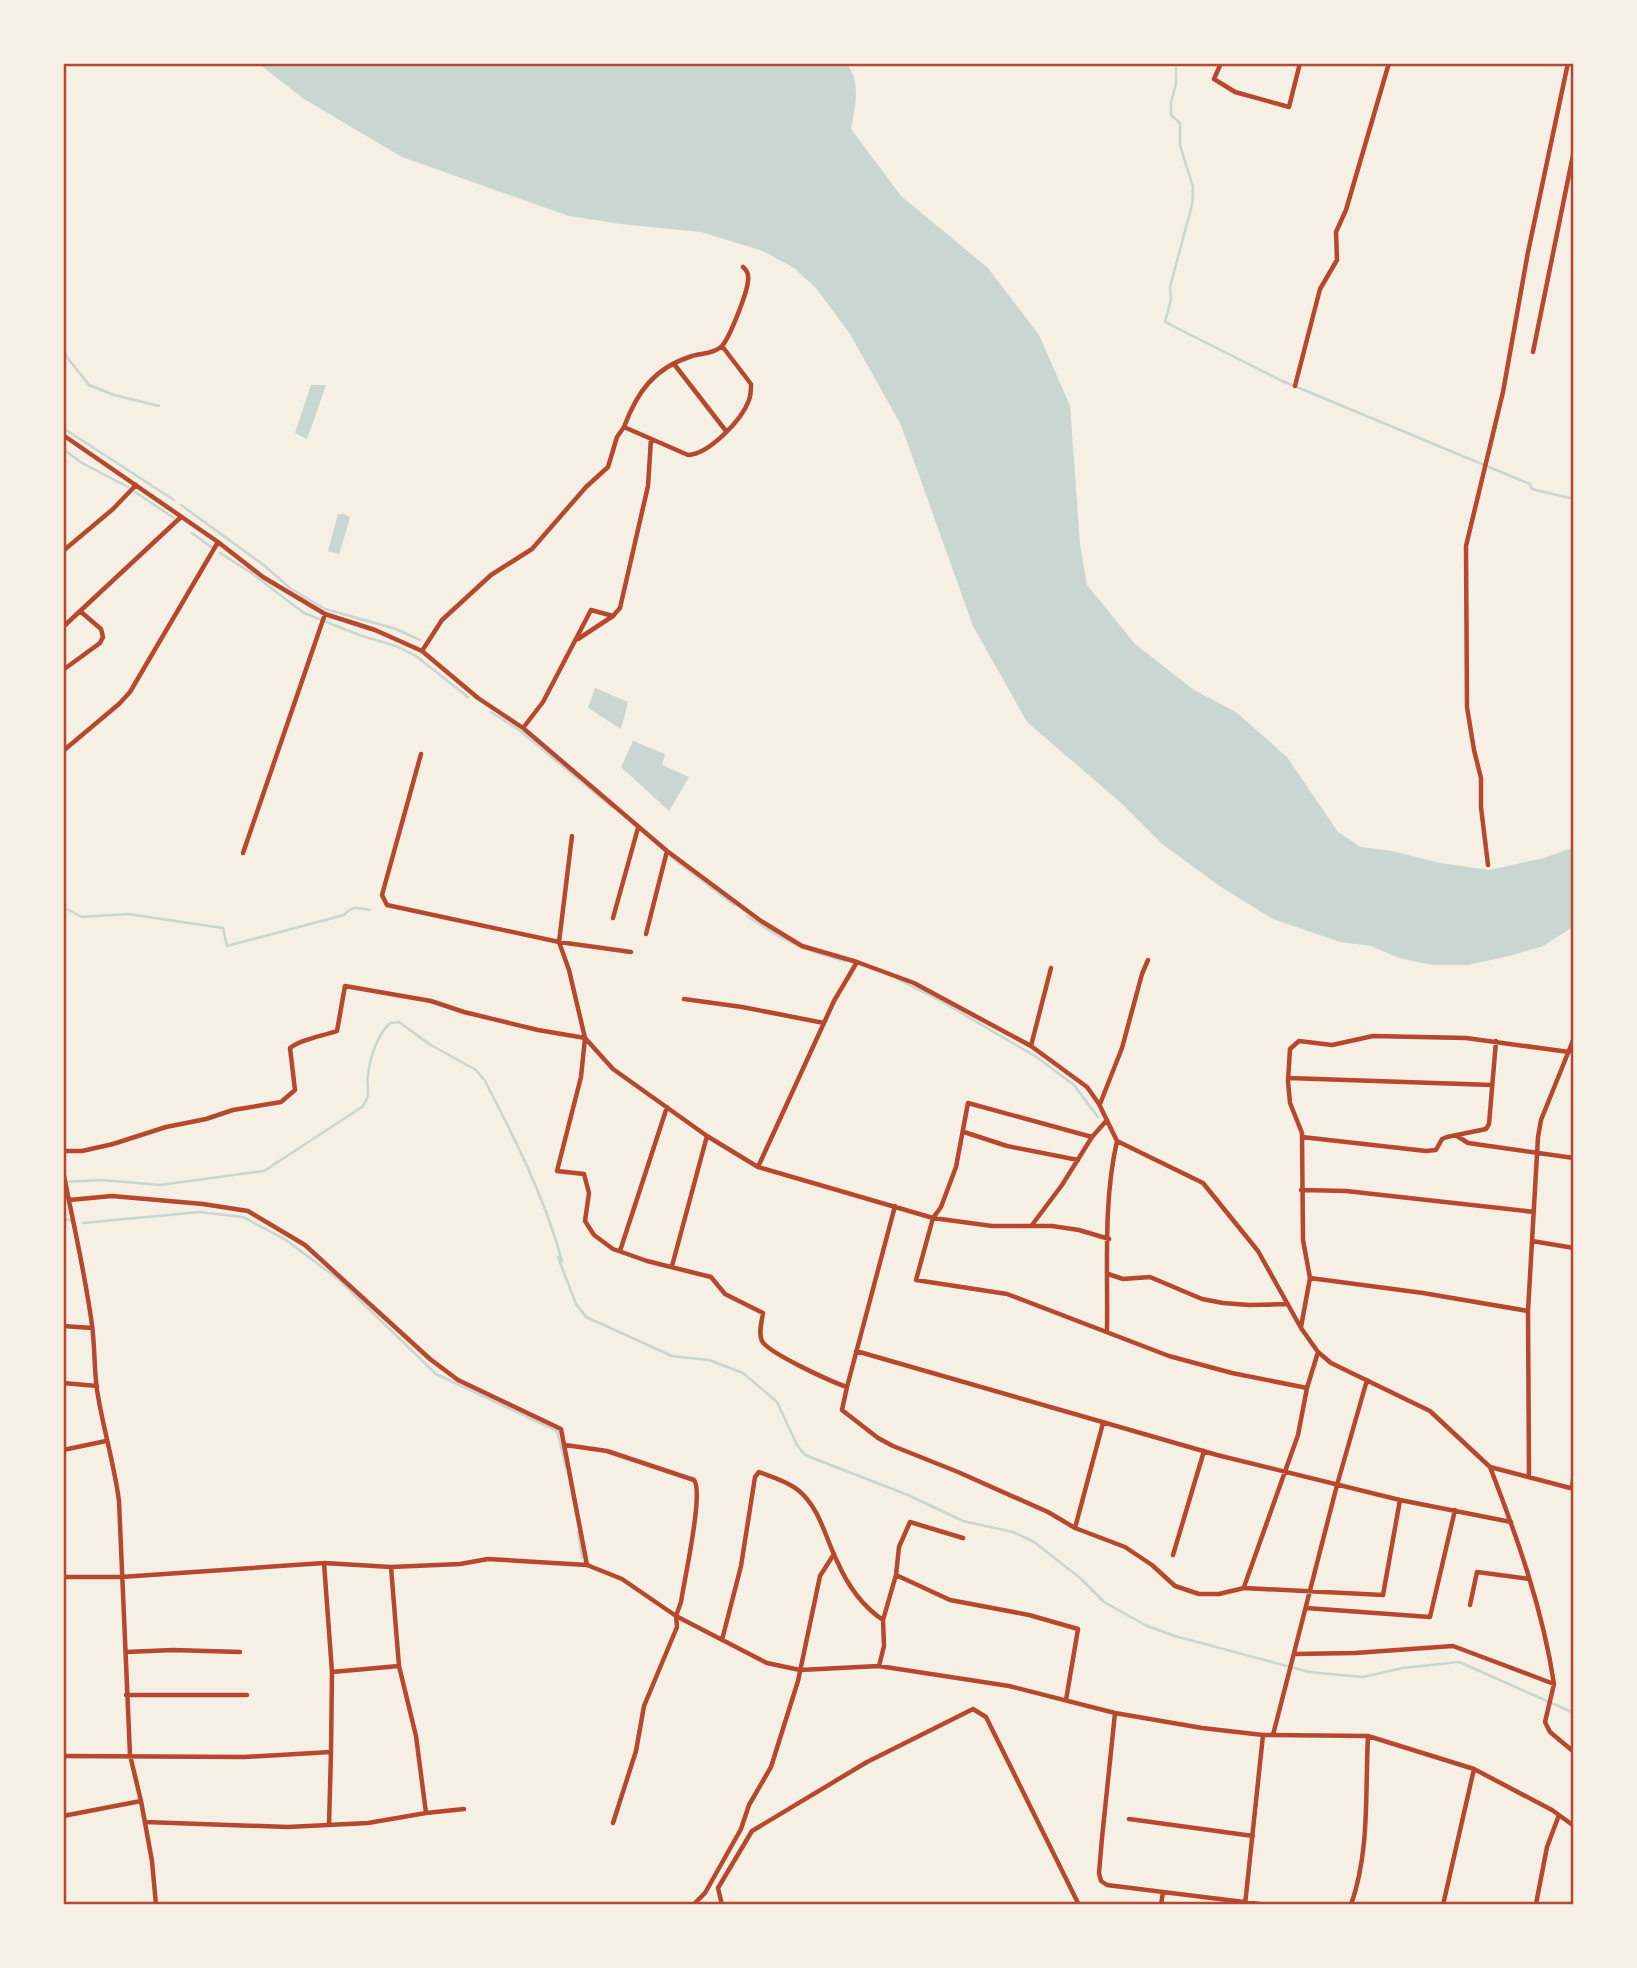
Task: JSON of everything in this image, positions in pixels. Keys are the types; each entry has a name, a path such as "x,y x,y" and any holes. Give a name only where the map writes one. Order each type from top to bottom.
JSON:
{"street":[{"path":"1221,63 1214,79 1235,92 1289,107 1300,63"},
{"path":"1295,386 1320,289 1337,260 1336,232 1346,210 1389,63"},
{"path":"1488,865 1481,807 1481,778 1467,706 1466,546 1503,392 1528,252 1569,63"},
{"path":"1533,352 1574,150"},
{"path":"422,650 442,620 491,575 532,549 586,487 608,467 612,461 617,437 635,399 649,381 674,364 722,346 743,301 749,279 743,267"},
{"path":"624,427 688,455 694,455 713,444 748,404 751,384 722,346"},
{"path":"674,364 726,431"},
{"path":"63,435 323,618 375,630 422,650 478,698 523,729 638,828 761,921 802,946 914,983 1031,1046 1087,1087 1099,1104 1117,1141 1203,1183 1258,1251 1301,1328 1318,1352 1331,1363 1430,1412 1490,1467 1529,1579 1554,1684 1545,1722 1550,1732 1574,1752"},
{"path":"577,639 613,616 620,608 648,486 651,439"},
{"path":"63,551 113,509 136,485"},
{"path":"63,627 181,517"},
{"path":"63,751 130,692 218,542"},
{"path":"523,729 543,702 591,610 613,616"},
{"path":"63,670 100,643 103,637 101,629 80,611"},
{"path":"243,853 323,618"},
{"path":"422,754 382,895 387,905 559,942 631,952"},
{"path":"613,918 638,828"},
{"path":"572,836 559,942 569,970 585,1038 582,1077 557,1171 584,1174 589,1193 585,1221 594,1235 613,1249 647,1261 711,1277 725,1294 764,1313 760,1328 761,1340 770,1349 847,1387"},
{"path":"646,934 667,851"},
{"path":"1099,1104 1122,1048 1148,960"},
{"path":"758,1167 824,1023 857,962"},
{"path":"1031,1046 1051,968"},
{"path":"63,1151 82,1151 233,1110 281,1102 295,1090 290,1048 297,1043 337,1031 345,985 431,1001 538,1030 585,1038 613,1069 707,1136 758,1167 933,1217 992,1226 1032,1225 1079,1230 1109,1239"},
{"path":"684,999 824,1023"},
{"path":"1301,1328 1310,1278 1303,1240 1302,1137 1290,1102 1290,1049 1299,1041 1340,1045 1373,1036 1496,1041 1569,1052"},
{"path":"1529,1476 1528,1311 1541,1120 1574,1038"},
{"path":"1302,1137 1426,1152 1436,1150 1442,1139 1486,1129 1489,1124 1496,1041"},
{"path":"1288,1078 1492,1085"},
{"path":"1091,1138 968,1103 952,1180 941,1207 933,1217 916,1280 1007,1294 1168,1356 1232,1373 1307,1388"},
{"path":"620,1251 667,1107"},
{"path":"1032,1225 1091,1138 1107,1120"},
{"path":"964,1132 1007,1146 1078,1160"},
{"path":"672,1266 707,1136"},
{"path":"1457,1136 1468,1143 1574,1158"},
{"path":"1107,1331 1113,1158 1117,1141"},
{"path":"63,1171 72,1207 92,1328 96,1386 106,1441 114,1462 119,1501 130,1755 152,1861 156,1905"},
{"path":"1301,1190 1346,1191 1534,1212"},
{"path":"69,1200 112,1196 203,1203 248,1211 305,1245 458,1380 561,1429 587,1565"},
{"path":"895,1206 842,1410 878,1438 1048,1512 1075,1528 1125,1547 1152,1565 1175,1586 1199,1594 1219,1594 1244,1588 1383,1595 1400,1500"},
{"path":"1532,1241 1574,1248"},
{"path":"1108,1273 1123,1279 1150,1277 1202,1299 1223,1303 1288,1304"},
{"path":"1310,1278 1528,1311"},
{"path":"63,1326 92,1328"},
{"path":"856,1352 1286,1473 1400,1500 1511,1522"},
{"path":"1244,1588 1298,1435 1307,1388 1318,1352"},
{"path":"1273,1735 1337,1485 1367,1380"},
{"path":"63,1383 96,1386"},
{"path":"1075,1528 1103,1423"},
{"path":"63,1450 106,1441"},
{"path":"565,1445 607,1451 694,1480 698,1485 697,1508 681,1602 676,1616 677,1627 644,1706 636,1751 613,1824"},
{"path":"1172,1555 1204,1451"},
{"path":"1490,1467 1573,1489 1574,1471"},
{"path":"722,1640 741,1566 755,1477 759,1472 796,1488 805,1496 822,1523 851,1587 870,1612 883,1620"},
{"path":"1306,1608 1430,1617 1455,1510"},
{"path":"880,1666 884,1646 883,1620 907,1525 910,1522 963,1538"},
{"path":"694,1905 705,1893 741,1829 749,1805 771,1767 800,1670 820,1576 834,1554"},
{"path":"63,1577 121,1577 324,1563 391,1567 460,1564 488,1559 587,1565 622,1579 676,1616 767,1663 800,1670 880,1666 1009,1686 1115,1713 1202,1728 1262,1735 1368,1736 1474,1769 1559,1815 1574,1826"},
{"path":"324,1563 332,1672 329,1825"},
{"path":"391,1567 399,1666 416,1736 426,1813"},
{"path":"1470,1605 1477,1572 1529,1579"},
{"path":"896,1575 950,1600 1029,1615 1078,1629 1066,1700"},
{"path":"1294,1654 1453,1646 1554,1684"},
{"path":"126,1653 173,1650 240,1652"},
{"path":"332,1672 399,1666"},
{"path":"126,1695 247,1695"},
{"path":"722,1905 718,1888 752,1831 867,1762 973,1709 986,1717 1079,1905"},
{"path":"1115,1713 1099,1873 1101,1881 1107,1885 1268,1905"},
{"path":"1245,1903 1262,1735"},
{"path":"1351,1905 1361,1871 1364,1847 1368,1736"},
{"path":"63,1756 246,1757 331,1752"},
{"path":"1443,1905 1474,1769"},
{"path":"63,1816 141,1801"},
{"path":"145,1822 288,1827 368,1824 426,1813 464,1810"},
{"path":"1536,1904 1547,1847 1559,1815"},
{"path":"1129,1819 1253,1836"},
{"path":"1161,1905 1163,1892"}],"shaded area":[{"path":"258,63 845,63 854,77 855,86 851,129 901,196 988,268 1039,335 1070,406 1080,544 1087,585 1135,644 1194,690 1236,712 1287,757 1338,832 1361,847 1489,870 1544,858 1574,847 1574,926 1543,946 1509,956 1468,965 1432,965 1399,958 1371,946 1340,942 1273,919 1218,885 1161,843 1120,802 1027,722 973,626 901,425 850,334 816,288 794,268 763,251 701,232 569,216 402,157 304,99"},
{"path":"311,385 326,385 307,439 295,433"},
{"path":"338,514 350,518 339,554 328,551"},
{"path":"595,688 628,702 621,729 588,708"},
{"path":"633,741 665,754 662,765 689,777 669,811 621,767"}],"waterway":[{"path":"1176,63 1171,115 1180,123 1180,145 1193,187 1192,205 1170,287 1171,299 1165,322 1280,380 1530,484 1532,489 1574,499"},
{"path":"63,352 89,385 114,395 159,406"},
{"path":"63,428 174,500"},
{"path":"63,449 82,463 128,487"},
{"path":"135,492 174,518"},
{"path":"181,505 265,566 291,589 325,609 396,629 420,640"},
{"path":"192,533 211,547"},
{"path":"220,553 304,613 359,635 396,646 416,656 468,697"},
{"path":"491,712 519,730 612,807"},
{"path":"670,856 734,905"},
{"path":"63,907 82,917 128,914 223,928 227,946 344,915 353,908 370,910"},
{"path":"747,916 793,943 845,961"},
{"path":"897,979 939,1000 1035,1056 1074,1085 1098,1117"},
{"path":"63,1182 101,1180 160,1185 264,1171 362,1107 368,1095 369,1068 378,1040 390,1023 399,1022 429,1044 476,1070 485,1081 538,1192 576,1304 586,1317 672,1356 709,1360 743,1373 777,1402 797,1445 805,1455 908,1495 963,1521 1013,1532 1034,1542 1080,1578 1104,1602 1147,1626 1175,1636 1309,1672 1363,1677 1403,1668 1459,1662 1574,1713"},
{"path":"83,1223 200,1212 243,1217 286,1240 338,1279 436,1374 557,1431 566,1467"},
{"path":"63,1218 71,1221"},
{"path":"578,1532 582,1558"}]}
